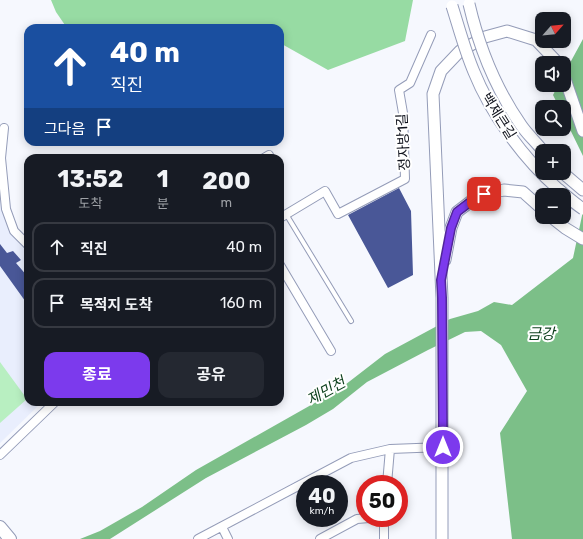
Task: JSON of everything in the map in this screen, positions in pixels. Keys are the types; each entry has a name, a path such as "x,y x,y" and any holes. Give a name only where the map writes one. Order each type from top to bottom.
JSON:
{"main road":[{"name":"백제큰길","path":"469,2 475,31 488,65 521,125 537,144"},
{"name":"백제큰길","path":"452,3 461,36 474,73 489,102 509,133 544,176 583,209"},
{"path":"442,539 442,298 433,94 441,71 460,51 485,37 507,31 536,40 551,56"},
{"path":"570,92 583,131"},
{"path":"571,180 583,190"},
{"path":"441,280 451,228 457,212 474,199 484,194 504,190 523,192 535,203"},
{"path":"560,224 583,239"}],"street":[{"name":"정자방1길","path":"284,215 325,192 338,214 405,179 403,113 399,90 410,83 431,35"},
{"path":"4,128 1,158 6,210 14,231 24,241"},
{"path":"284,272 332,351"},
{"path":"0,455 51,406"},
{"path":"198,539 351,458 390,449 443,447"},
{"path":"388,475 390,449"},
{"path":"320,539 356,520"},
{"path":"222,527 228,539"},
{"path":"384,527 384,539"}],"lane":[{"path":"284,218 351,321"}],"shaded area":[{"path":"51,0 413,0 405,41 328,70 284,45 284,24 64,24 56,12"},
{"path":"0,179 10,220 24,239 24,406 38,406 0,443"},
{"path":"0,362 24,395 24,402 0,423"}],"water":[{"path":"583,39 583,156 571,131 571,100 556,100 553,95 554,92 571,92 571,61"},
{"name":"금강","path":"583,211 583,539 512,539 500,433 527,391 501,345 481,331 465,332 367,382 333,409 206,478 110,539 80,539 100,531 142,507 196,470 341,388 385,354 450,319 478,311 494,302 512,305 573,258"}],"building":[{"path":"399,188 411,211 413,275 388,288 348,215"},
{"path":"0,244 7,253 13,251 21,260 16,263 24,272 24,299 0,266"}],"route":[{"path":"443,447 441,280 451,228 457,212 474,199 484,194"}],"water label":[{"name":"제민천","path":"326,391"}]}
